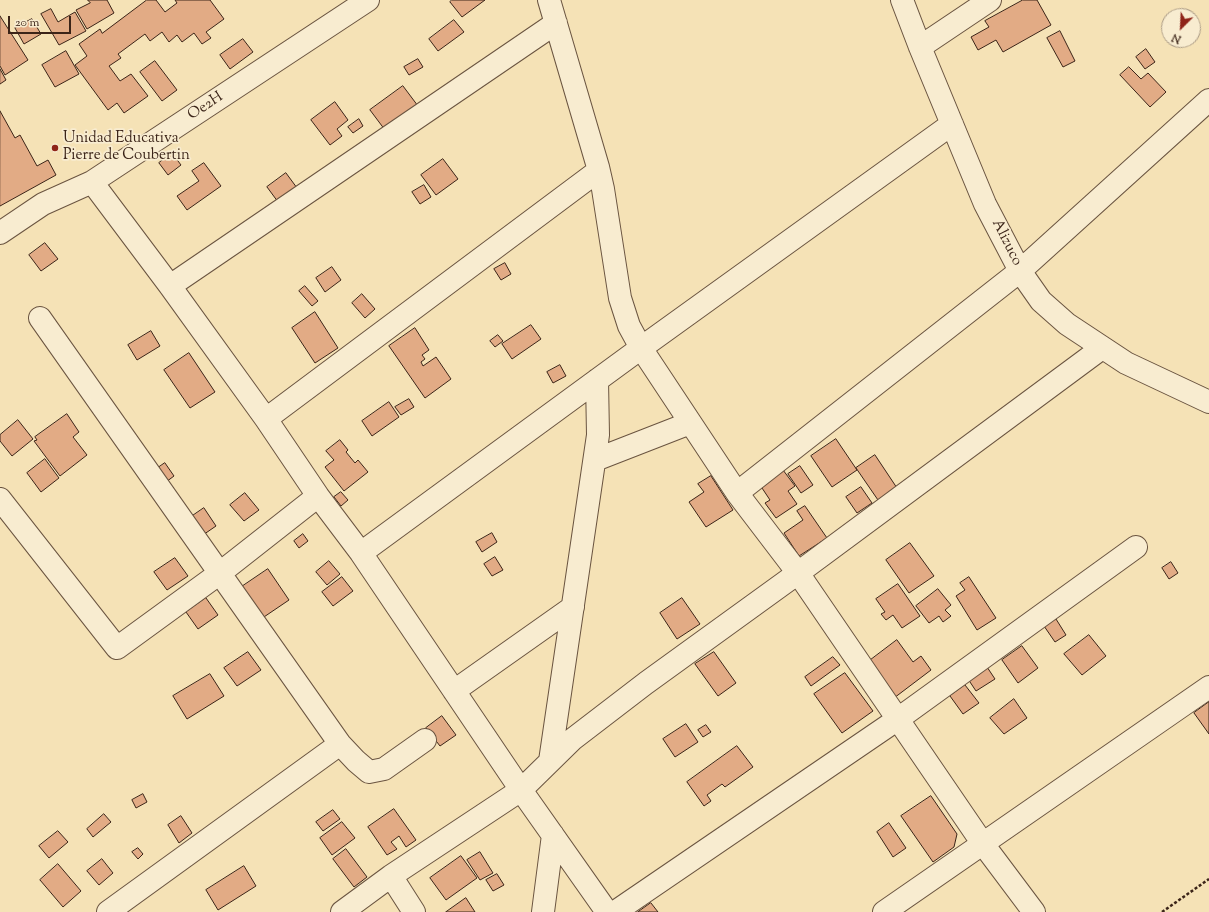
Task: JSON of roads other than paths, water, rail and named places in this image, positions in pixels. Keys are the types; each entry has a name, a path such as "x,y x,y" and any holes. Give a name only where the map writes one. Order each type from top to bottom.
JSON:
{"street":[{"name":"Oe2H","path":"0,233 43,204 92,182 368,0"},
{"path":"549,0 603,189 620,298 629,326 641,348 737,493 798,573 983,844 1034,912"},
{"name":"Alizuco","path":"902,0 985,204 1020,272 1041,301 1067,324 1126,363 1209,402"},
{"path":"920,47 990,0"},
{"path":"170,286 556,23"},
{"path":"737,493 1020,272 1209,100"},
{"path":"360,553 952,124"},
{"path":"266,419 598,171"},
{"path":"92,182 170,286 266,419 318,496 360,553 521,790 607,912"},
{"path":"40,318 340,744 369,772 384,769 425,740"},
{"path":"342,912 390,876 521,790 573,738 1102,348"},
{"path":"550,761 595,460 598,435 597,380"},
{"path":"595,460 690,423"},
{"path":"0,499 117,648 220,573 318,496"},
{"path":"615,912 898,719 1136,547"},
{"path":"454,691 573,607"},
{"path":"884,912 1209,687"},
{"path":"108,912 340,744"},
{"path":"543,912 553,836"},
{"path":"390,876 414,912"}],"place":[{"name":"Unidad Educativa Pierre de Coubertin","path":"55,148"}]}
